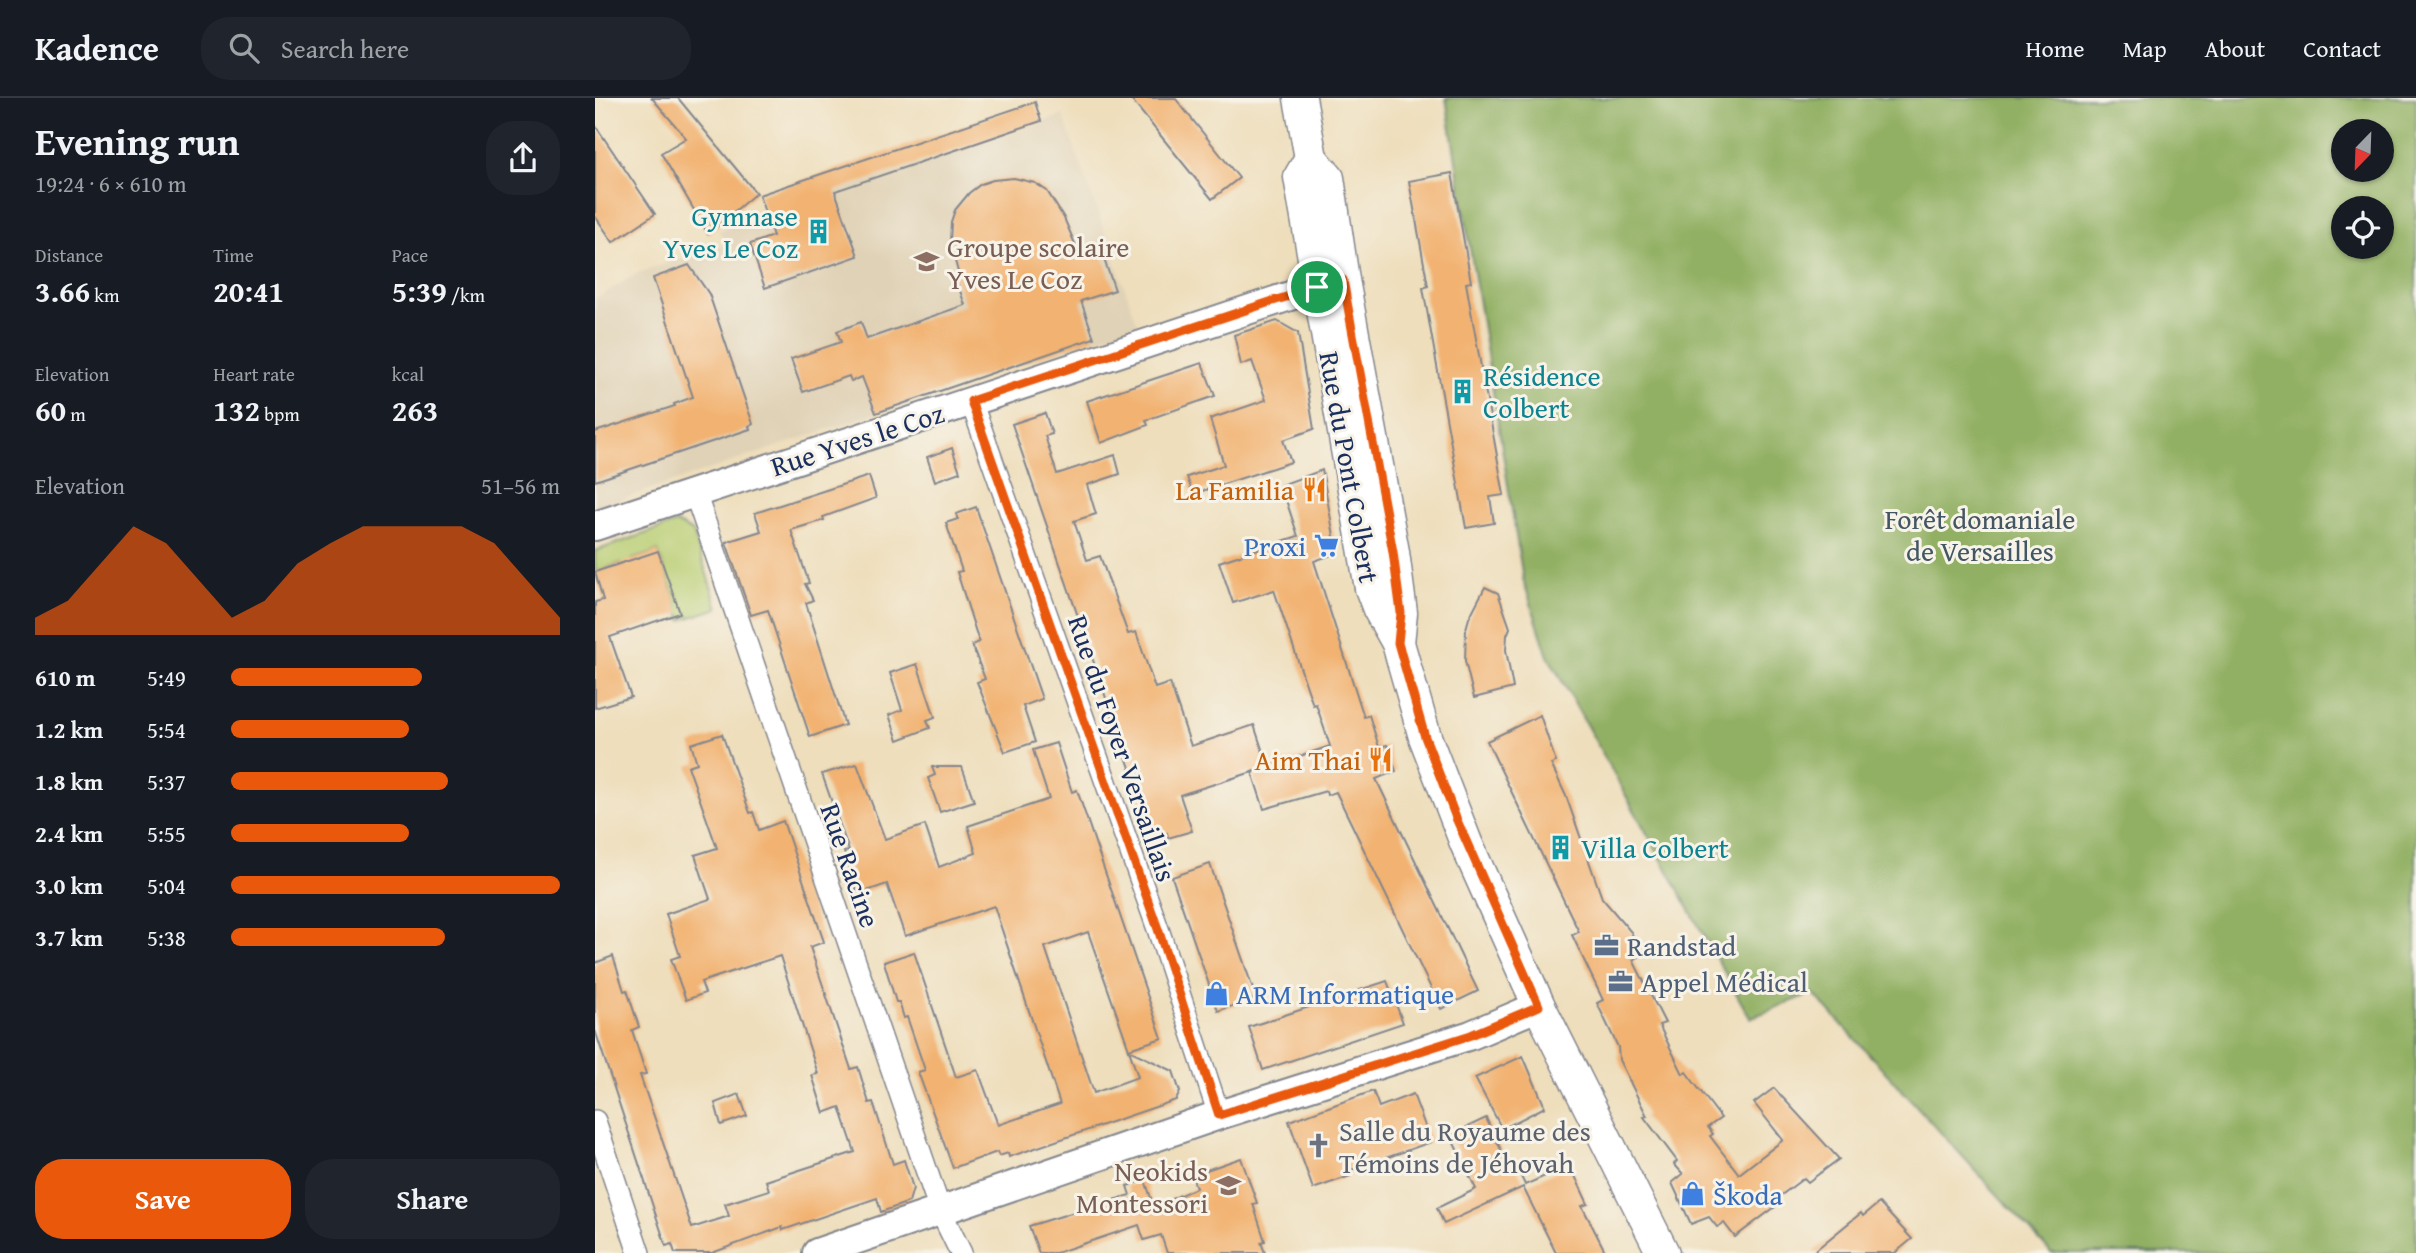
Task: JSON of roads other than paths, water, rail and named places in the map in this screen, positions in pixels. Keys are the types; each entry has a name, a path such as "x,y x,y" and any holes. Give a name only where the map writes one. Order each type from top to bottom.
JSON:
{"main road":[{"name":"Rue du Pont Colbert","path":"1300,98 1311,158 1328,178 1330,283 1354,328 1395,564 1401,613 1398,643 1425,737 1456,818 1539,1006 1663,1253"},
{"name":"Rue Yves le Coz","path":"595,526 1330,283"},
{"path":"817,1253 1219,1115 1471,1035 1539,1006"}],"street":[{"name":"Rue du Foyer Versaillais","path":"971,401 1158,929 1219,1115"},
{"name":"Rue Racine","path":"695,493 940,1210 961,1253"},
{"path":"595,1121 639,1253"}],"place":[{"name":"Gymnase Yves Le Coz","path":"818,231"},
{"name":"Groupe scolaire Yves Le Coz","path":"927,262"},
{"name":"Résidence Colbert","path":"1463,391"},
{"name":"La Familia","path":"1314,489"},
{"name":"Proxi","path":"1326,545"},
{"name":"Aim Thai","path":"1381,759"},
{"name":"Villa Colbert","path":"1561,847"},
{"name":"Randstad","path":"1607,945"},
{"name":"Appel Médical","path":"1621,981"},
{"name":"ARM Informatique","path":"1216,993"},
{"name":"Salle du Royaume des Témoins de Jéhovah","path":"1319,1146"},
{"name":"Neokids Montessori","path":"1228,1186"},
{"name":"Škoda","path":"1693,1194"}],"park label":[{"name":"Forêt domaniale de Versailles","path":"1980,534"}]}
